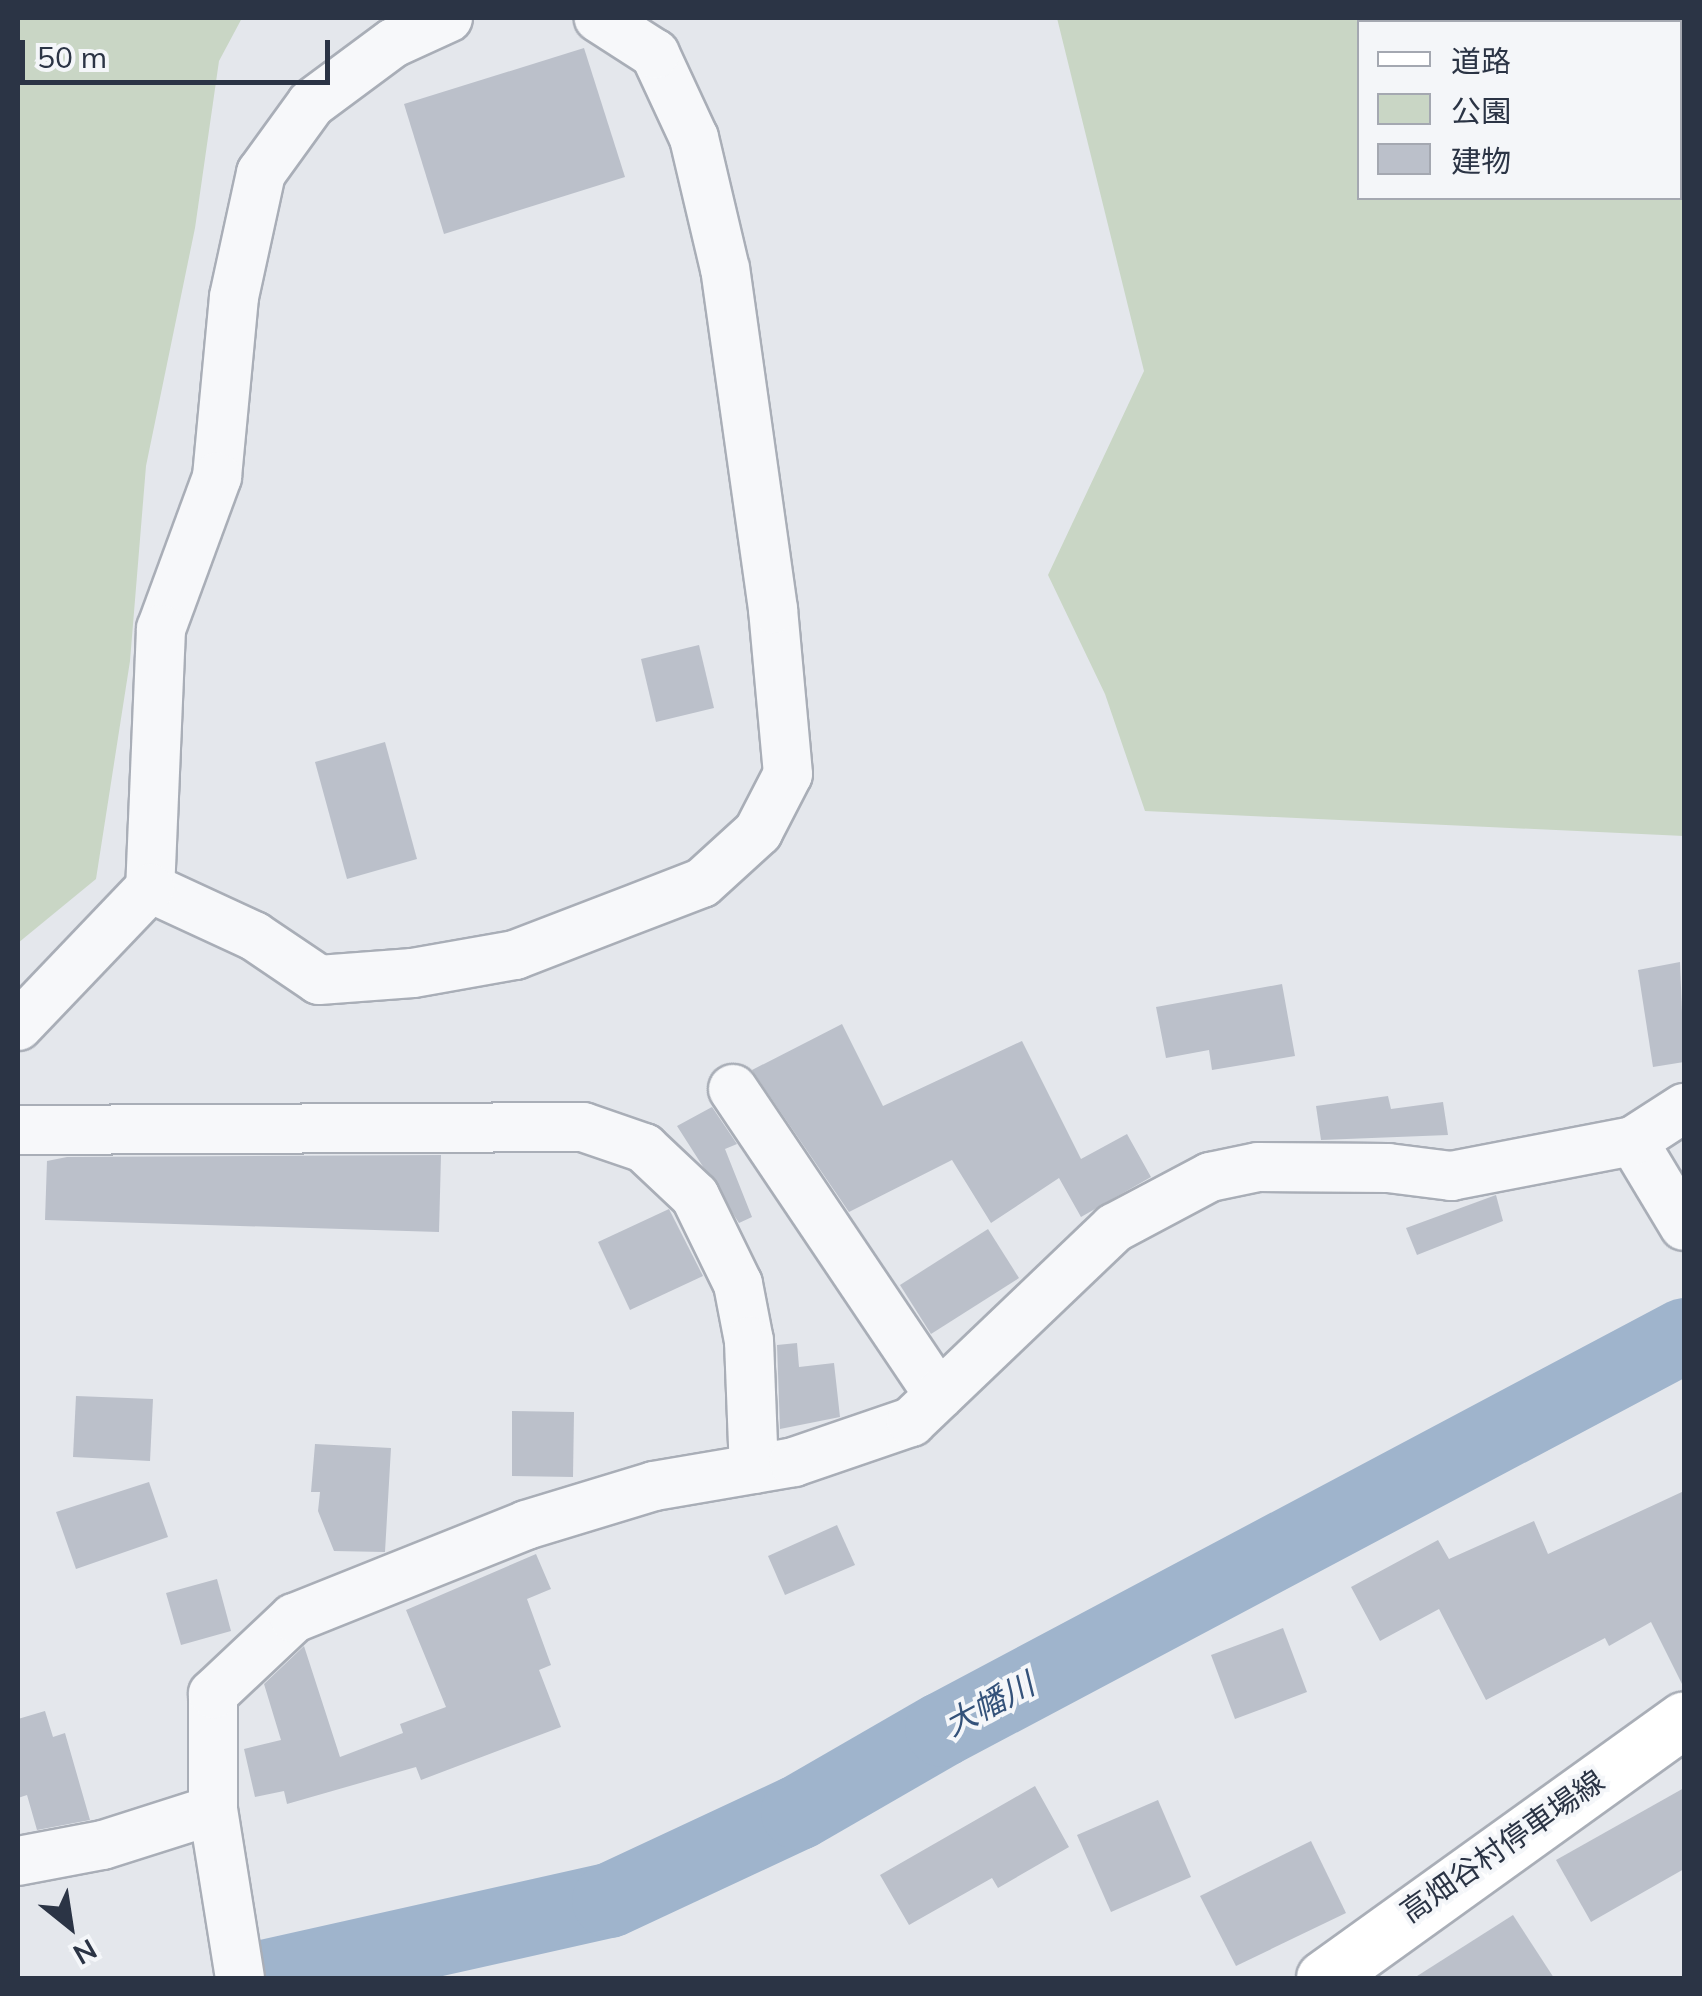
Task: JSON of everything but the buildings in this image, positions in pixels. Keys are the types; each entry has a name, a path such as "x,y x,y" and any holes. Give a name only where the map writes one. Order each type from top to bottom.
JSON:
{"main road":[{"name":"高畑谷村停車場線","path":"1324,1978 1684,1719"}],"street":[{"path":"18,1026 150,888 161,629 217,477 234,297 261,173 311,104 393,43 448,18"},
{"path":"150,888 254,936 320,980 414,974 515,955 702,883 758,832 788,774 773,609 724,269 694,138 655,54 599,18"},
{"path":"733,1089 940,1395"},
{"path":"240,1978 213,1810 213,1694 294,1618 526,1525 654,1486 754,1469 911,1422 1114,1228 1210,1177 1258,1167 1388,1168 1451,1176 1638,1146 1684,1108"},
{"path":"18,1130 582,1127 644,1148 694,1196 738,1284 748,1341 754,1469"},
{"path":"1638,1146 1684,1226"},
{"path":"18,1861 103,1845 213,1810"}],"green space":[{"path":"18,18 242,18 219,61 195,228 146,466 130,661 96,879 18,943"},
{"path":"1057,18 1684,18 1684,836 1145,811 1105,694 1048,575 1144,371"}],"waterway":[{"name":"大幡川","path":"259,1978 609,1900 798,1812 942,1729 1684,1335"}]}
